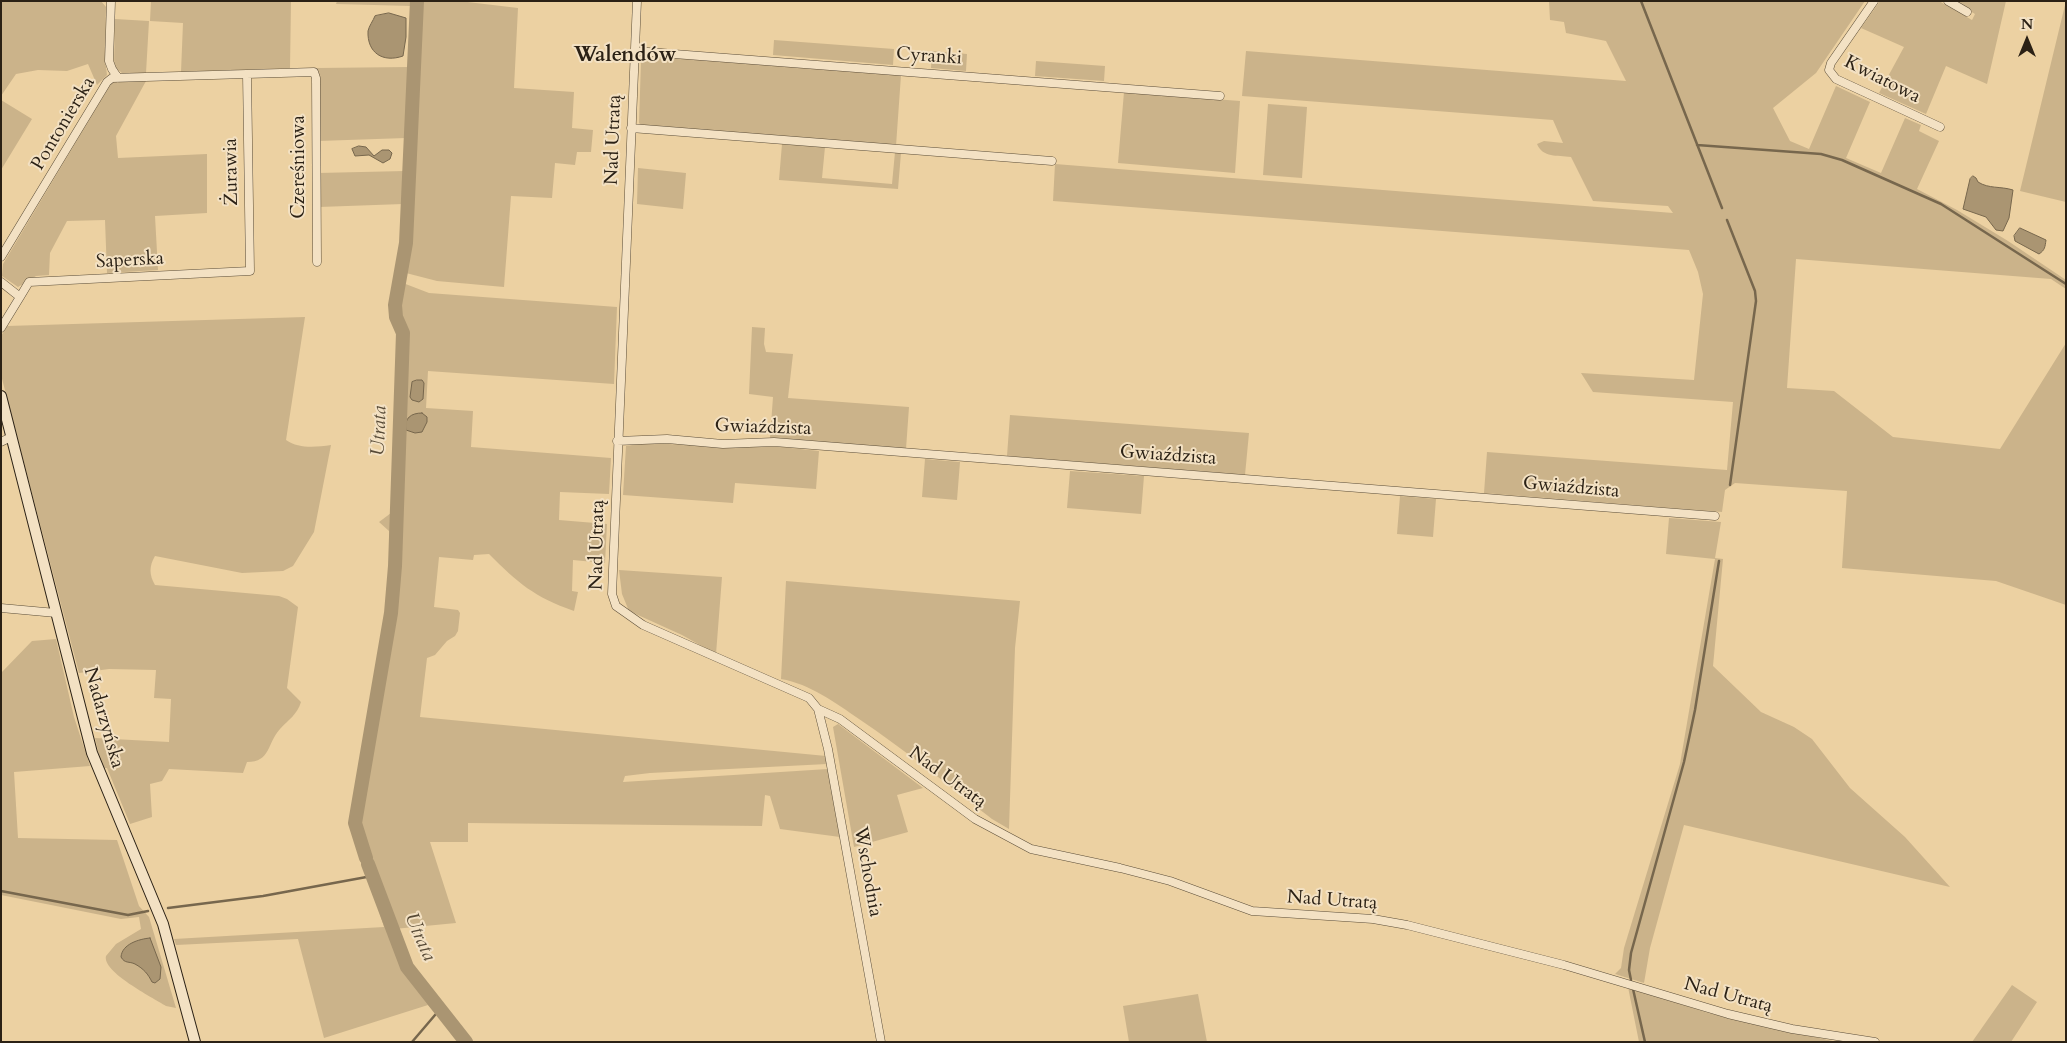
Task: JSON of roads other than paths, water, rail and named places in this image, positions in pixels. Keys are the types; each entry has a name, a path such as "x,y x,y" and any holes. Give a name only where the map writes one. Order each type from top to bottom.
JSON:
{"street":[{"path":"111,1 109,61 118,78"},
{"name":"Nad Utratą","path":"637,1 625,301 617,441 612,594 616,606 643,625 809,698 818,710 840,719 975,819 1031,850 1120,868 1170,881 1252,911 1373,920 1407,925 1564,964 1728,1014 1792,1029 1876,1042"},
{"name":"Kwiatowa","path":"1874,1 1831,63 1829,70 1831,74 1940,127"},
{"path":"1948,1 1967,12"},
{"name":"Cyranki","path":"635,51 1220,96"},
{"name":"Pontonierska","path":"1,257 107,82 112,78 314,72"},
{"name":"Czereśniowa","path":"314,72 316,78 317,262"},
{"name":"Żurawia","path":"247,74 250,271"},
{"path":"631,128 1052,161"},
{"name":"Saperska","path":"20,297 29,282 250,271"},
{"path":"1,282 20,297 1,328"},
{"name":"Nadarzyńska","path":"1,396 92,754 163,924 195,1042"},
{"path":"1,442 11,437"},
{"name":"Gwiaździsta","path":"617,441 667,439 723,444 774,442 1715,516"},
{"path":"1,608 56,614"},
{"name":"Wschodnia","path":"818,710 828,749 881,1042"}],"waterway":[{"name":"Utrata","path":"366,858 355,823 391,613 395,566 403,333 396,317 395,305 406,243 417,1"},
{"path":"1641,1 1722,208"},
{"path":"1697,145 1821,154 1842,160 1941,204 2066,284"},
{"path":"1727,220 1755,291 1756,301 1730,485"},
{"path":"1631,980 1629,970 1631,953 1684,762 1695,710 1719,561"},
{"name":"Utrata","path":"368,864 407,967 466,1042"},
{"path":"168,908 263,896 372,876"},
{"path":"1,891 128,915 148,911"},
{"path":"1633,989 1645,1042"},
{"path":"412,1042 441,1008"}],"district":[{"name":"Walendów","path":"625,56"}]}
